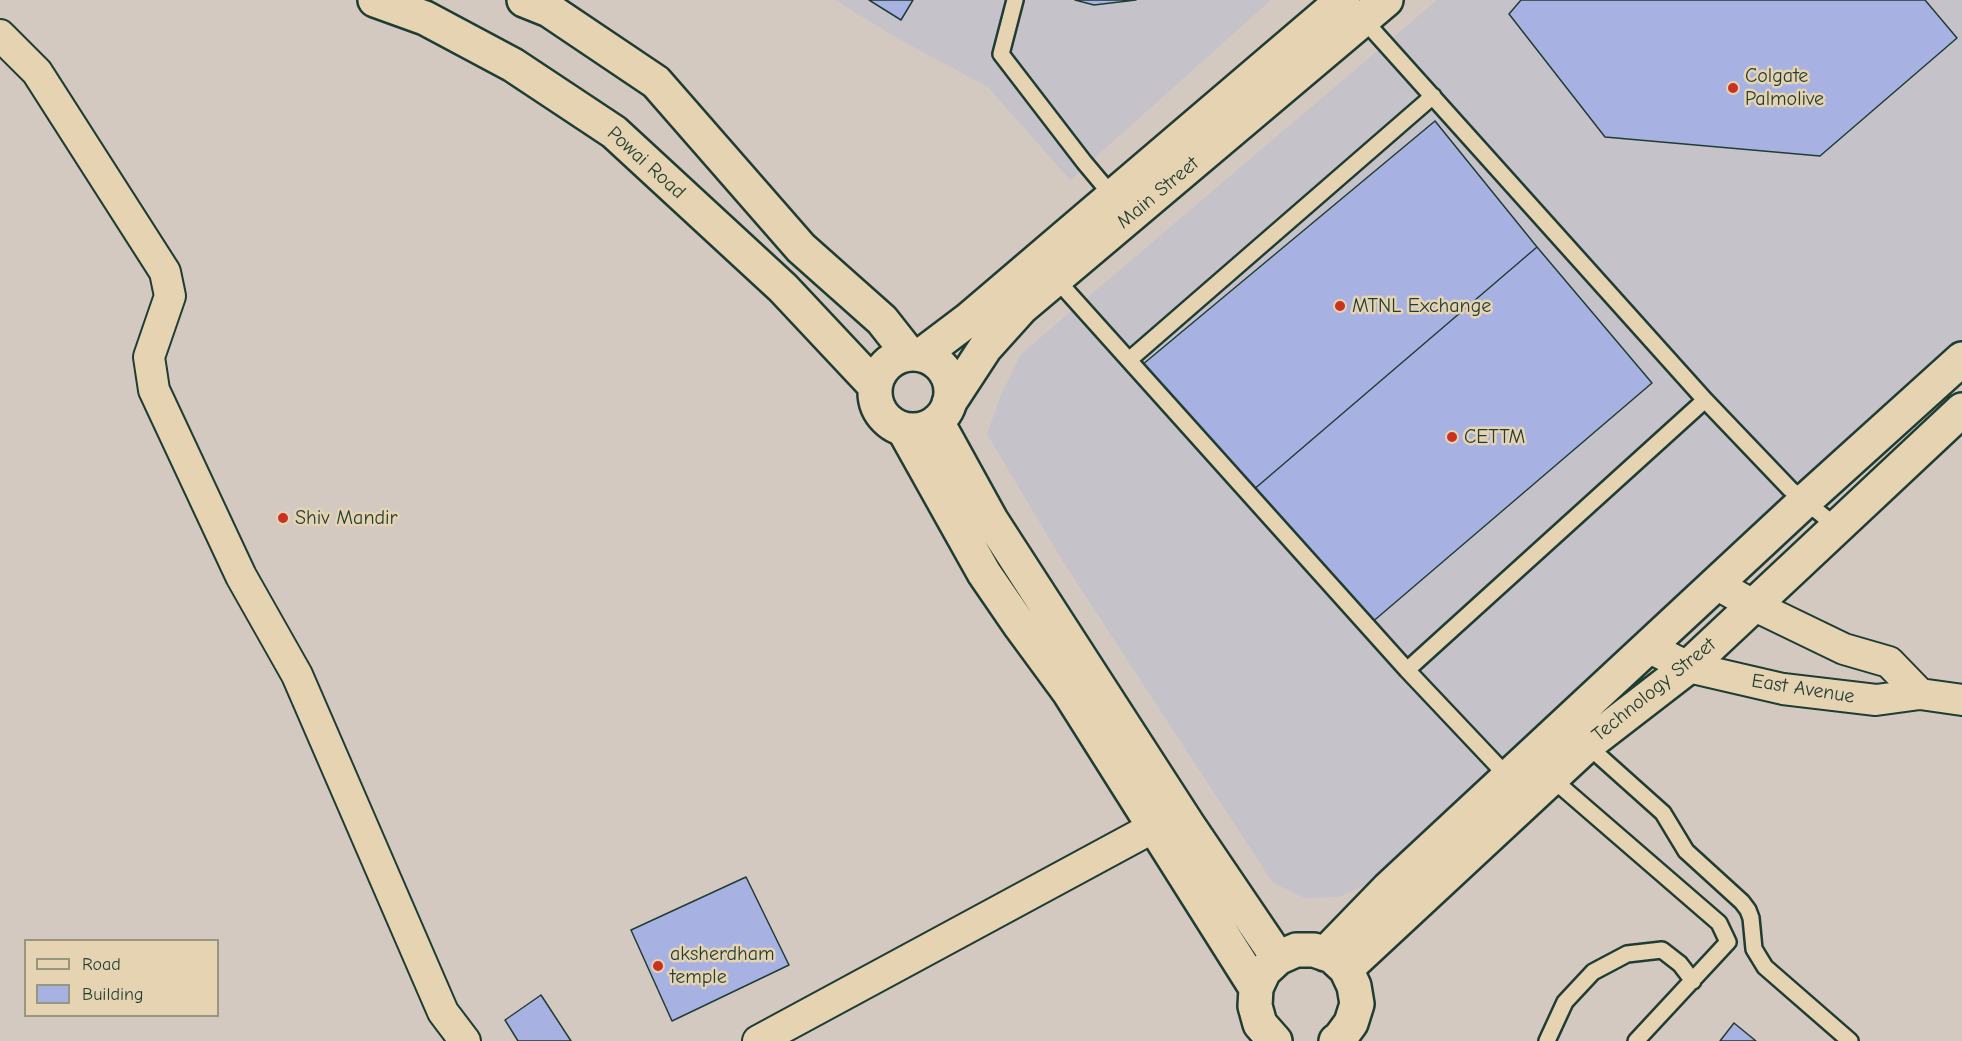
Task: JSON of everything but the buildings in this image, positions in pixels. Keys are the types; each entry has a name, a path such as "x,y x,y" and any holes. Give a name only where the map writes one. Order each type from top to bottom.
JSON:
{"street":[{"name":"Powai Road","path":"375,0 425,18 513,65 614,132 783,288 874,386"},
{"path":"524,0 549,10 656,82 801,248 882,320 916,354 934,360 943,368 950,385 943,412 927,427 904,430"},
{"name":"Main Street","path":"916,354 968,320 1121,207 1364,6"},
{"path":"0,35 37,72 165,272 170,296 149,357 154,390 241,576 297,675 443,1012 465,1041"},
{"name":"Main Street","path":"943,412 985,348 1021,308 1056,279 1121,207"},
{"path":"916,354 896,357 878,374 874,386 874,398 878,409 884,418 904,430 984,573 1019,624 1168,821 1278,958"},
{"path":"1529,777 1648,647 1962,359"},
{"name":"Technology Street","path":"1336,962 1529,777 1587,745 1688,667 1962,410"},
{"path":"943,412 991,520 1168,821 1256,988"},
{"path":"1716,584 1753,605 1844,649 1889,663 1920,694"},
{"name":"East Avenue","path":"1648,647 1688,667 1783,689 1876,700 1920,694 1962,700"},
{"path":"758,1041 1168,821"},
{"path":"1275,1041 1260,1024 1255,1006 1256,988 1264,970 1278,958 1296,950 1314,950 1336,962 1354,986 1357,1004 1351,1023 1340,1040"}],"lane":[{"path":"1015,0 1001,54 1121,207"},
{"path":"1364,6 1433,96 1705,400 1790,489 1837,527"},
{"path":"1129,360 1433,96"},
{"path":"1056,279 1407,670 1529,777 1719,923 1728,942 1636,1041"},
{"path":"1407,670 1705,400"},
{"path":"1587,745 1663,813 1686,851 1742,902 1751,918 1754,949 1765,967 1850,1041"},
{"path":"1547,1041 1564,1002 1593,972 1627,954 1662,950 1680,964 1693,981"}],"shaded area":[{"path":"835,0 1271,0 1070,180 988,87 900,40"},
{"path":"1437,0 1962,0 1962,342 1378,879 1339,897 1305,898 1273,883 1062,560 987,434 1001,395 1021,354"}],"place":[{"name":"Colgate Palmolive","path":"1733,88"},
{"name":"MTNL Exchange","path":"1340,306"},
{"name":"CETTM","path":"1452,437"},
{"name":"Shiv Mandir","path":"283,518"},
{"name":"aksherdham temple","path":"658,966"}]}
